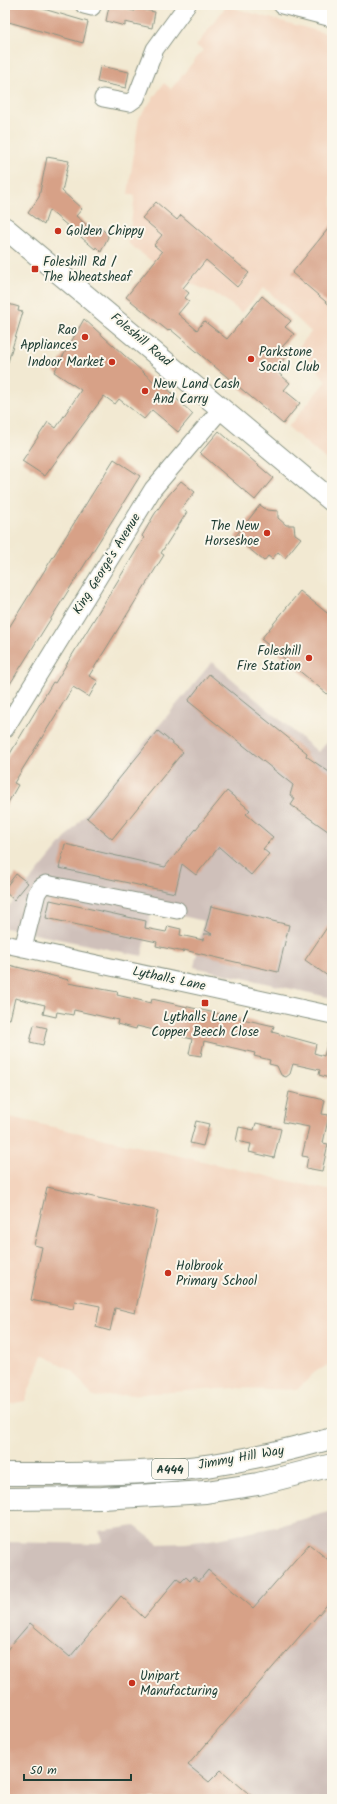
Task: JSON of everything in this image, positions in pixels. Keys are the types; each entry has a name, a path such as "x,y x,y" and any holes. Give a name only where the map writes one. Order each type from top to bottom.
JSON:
{"highway":[{"name":"Jimmy Hill Way","path":"5,1474 74,1474 199,1467 250,1458 332,1438"},
{"name":"Jimmy Hill Way","path":"5,1499 102,1498 206,1492 258,1484 332,1465"}],"main road":[{"name":"Foleshill Road","path":"5,228 332,501"}],"street":[{"path":"282,5 332,17"},
{"path":"103,98 129,103 136,98 155,49 184,6"},
{"name":"King George's Avenue","path":"5,729 153,489 222,408"},
{"path":"23,948 37,893 41,887 46,884 177,910"},
{"name":"Lythalls Lane","path":"5,944 332,1015"}],"shaded area":[{"path":"226,6 332,35 332,465 288,427 326,381 299,347 311,332 264,287 242,313 220,296 194,285 158,266 128,243 135,196 128,194 139,118 164,83 171,89 203,50 196,46"},
{"path":"212,662 318,752 332,737 332,998 194,967 204,921 152,909 142,956 5,928 5,911"},
{"name":"Holbrook Primary School","path":"5,1116 332,1191 332,1364 316,1371 297,1390 234,1388 93,1397 73,1371 42,1355 25,1401 5,1405"},
{"path":"332,1511 332,1799 5,1799 5,1542 96,1544 102,1541 99,1531 135,1526 158,1544 186,1543 217,1539 271,1528"}],"building":[{"path":"5,5 30,5 88,22 83,43 5,21"},
{"path":"109,6 135,11 136,8 155,12 152,28 125,22 125,26 106,21"},
{"path":"100,66 129,72 126,88 97,82"},
{"path":"47,157 69,161 62,191 82,209 76,216 94,231 99,226 107,234 108,237 101,252 96,247 95,249 49,210 44,225 28,213 39,197"},
{"path":"156,202 177,220 181,215 249,273 237,287 206,260 183,288 189,293 185,298 189,301 178,314 197,330 204,321 227,339 262,296 291,321 285,327 294,334 282,347 289,353 275,370 290,383 284,390 300,403 283,424 170,329 168,331 126,297 162,252 154,245 162,235 142,218"},
{"path":"332,224 332,307 292,273"},
{"path":"5,303 19,307 18,311 23,312 8,362 5,362"},
{"path":"84,319 154,382 156,379 193,414 178,432 152,410 144,419 119,399 115,404 104,396 45,476 22,461 48,422 56,428 81,390 54,372"},
{"path":"219,431 273,478 255,500 200,453"},
{"path":"114,459 140,476 5,692 5,634"},
{"path":"181,481 195,492 181,509 187,512 161,553 164,555 89,676 98,681 89,697 73,687 14,783 18,785 5,808 5,762 53,682 55,683 144,538 142,536 154,515 165,499"},
{"name":"The New Horseshoe","path":"260,505 267,510 278,511 278,518 286,525 294,525 295,534 301,538 285,558 278,552 272,559 268,556 264,561 235,537"},
{"name":"Foleshill Fire Station","path":"300,591 332,617 332,698 261,639"},
{"path":"209,674 307,753 306,756 332,774 332,834 291,805 295,799 290,795 293,785 188,701"},
{"path":"158,731 183,752 112,839 87,818"},
{"path":"227,791 250,810 246,814 273,837 263,849 269,854 251,875 219,847 196,875 182,864 175,893 59,868 65,844 165,867"},
{"path":"16,874 28,883 14,900 5,892 5,888"},
{"path":"50,900 146,921 145,928 166,932 168,926 181,929 180,935 203,940 204,934 212,934 205,930 211,906 289,925 278,972 184,950 184,952 156,946 157,942 46,918"},
{"path":"332,920 332,979 305,960"},
{"path":"5,964 69,980 68,983 118,992 117,995 151,1003 152,999 274,1026 272,1032 316,1044 314,1053 324,1056 328,1040 332,1040 332,1079 319,1075 320,1070 293,1064 290,1074 286,1077 281,1075 277,1066 269,1064 270,1060 254,1056 255,1053 204,1041 201,1056 189,1054 192,1039 137,1026 136,1029 117,1024 118,1020 74,1010 73,1015 57,1012 56,1017 43,1014 45,1005 15,998 10,1019 5,1018"},
{"path":"34,1025 47,1028 43,1045 30,1042"},
{"path":"289,1092 325,1100 322,1114 329,1115 323,1143 328,1144 322,1171 306,1168 308,1157 302,1156 309,1127 283,1122"},
{"path":"196,1121 209,1124 203,1146 190,1143"},
{"path":"256,1123 281,1129 274,1158 249,1152 251,1144 236,1141 239,1127 254,1130"},
{"path":"47,1187 158,1211 135,1313 115,1308 110,1331 96,1327 100,1306 75,1301 73,1309 31,1300 42,1247 34,1245"},
{"name":"Unipart Manufacturing","path":"309,1544 332,1563 332,1599 188,1765 209,1782 221,1770 255,1799 5,1799 5,1652 30,1623 70,1657 121,1596 144,1618 177,1579 181,1582 186,1577 190,1581 193,1576 199,1581 208,1570 253,1608"}],"place":[{"name":"Golden Chippy","path":"58,231"},
{"name":"Foleshill Rd / The Wheatsheaf","path":"35,269"},
{"name":"Rao Appliances","path":"85,337"},
{"name":"Parkstone Social Club","path":"251,359"},
{"name":"Indoor Market","path":"112,362"},
{"name":"New Land Cash And Carry","path":"145,391"},
{"name":"The New Horseshoe","path":"267,533"},
{"name":"Foleshill Fire Station","path":"309,658"},
{"name":"Lythalls Lane / Copper Beech Close","path":"205,1003"},
{"name":"Holbrook Primary School","path":"168,1273"},
{"name":"Unipart Manufacturing","path":"132,1683"}]}
